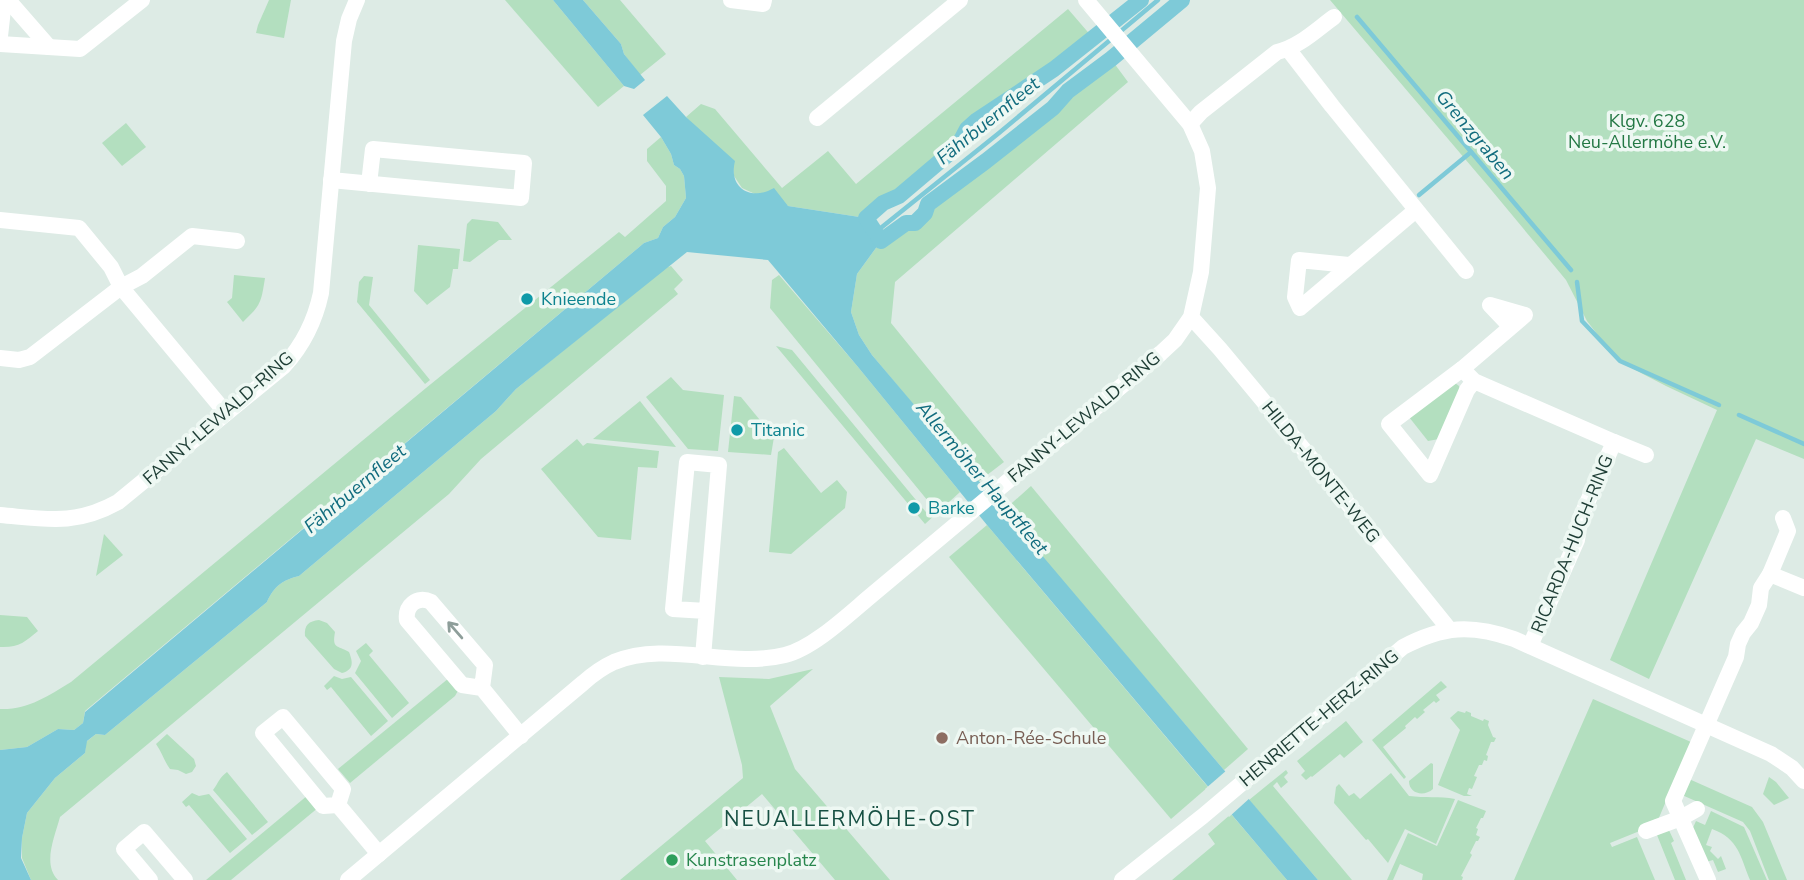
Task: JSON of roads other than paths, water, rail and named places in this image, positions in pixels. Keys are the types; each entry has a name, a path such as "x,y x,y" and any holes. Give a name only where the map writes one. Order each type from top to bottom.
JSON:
{"street":[{"path":"0,36 6,0"},
{"path":"6,0 49,47"},
{"path":"0,44 80,49 142,0"},
{"path":"731,0 763,4 764,0"},
{"path":"817,118 960,0"},
{"name":"FANNY-LEWALD-RING","path":"0,515 64,520 80,518 108,507 127,495 284,366 300,346 312,324 323,282 345,35 351,2"},
{"name":"FANNY-LEWALD-RING","path":"348,880 589,678 613,663 647,654 764,659 798,651 826,633 1175,340 1191,317 1203,257 1208,188 1202,150 1190,124 1091,5"},
{"path":"1190,124 1201,112 1277,52 1303,41 1334,17"},
{"path":"1288,49 1466,271"},
{"path":"331,180 369,184 521,198 524,163 373,149 369,184"},
{"path":"1349,265 1416,210"},
{"path":"0,220 79,228 111,267 121,287 226,414"},
{"path":"0,358 19,360 30,357 121,287 142,276 192,236 237,241"},
{"name":"HILDA-MONTE-WEG","path":"1191,317 1320,469 1449,629"},
{"path":"1474,382 1467,390 1442,447 1434,480 1389,424 1462,369 1510,326"},
{"name":"RICARDA-HUCH-RING","path":"1462,369 1474,382 1646,455"},
{"name":"RICARDA-HUCH-RING","path":"1530,646 1577,540 1580,519 1614,442"},
{"path":"1418,460 1442,447"},
{"path":"703,657 719,465 687,462 673,609 706,611"},
{"path":"1708,880 1673,801 1736,657 1738,644 1759,605 1761,588 1770,574 1788,531 1783,518"},
{"path":"1770,574 1804,588"},
{"path":"482,688 485,664 431,602 418,599 413,602 406,615 407,620 461,685 482,688 521,736"},
{"name":"HENRIETTE-HERZ-RING","path":"1122,880 1203,816 1404,647 1449,629 1485,631 1507,636 1771,754 1802,775"},
{"path":"283,717 343,789 338,805 323,806 263,733 283,717"},
{"path":"338,805 379,854"},
{"path":"1646,831 1697,810"},
{"path":"150,880 124,849 144,832 185,880"}],"water":[{"path":"553,0 583,0 621,44 624,54 645,80 634,89 624,86"},
{"path":"667,96 735,161 735,179 744,190 758,193 774,188 788,206 866,218 881,241 857,274 851,312 859,335 872,355 1318,880 1287,880 987,525 768,260 687,252 516,389 496,411 299,576 280,584 267,602 105,735 96,734 87,741 85,753 55,778 27,813 21,858 31,880 0,880 0,750 27,747 58,729 74,730 83,723 85,712 644,243 658,238 663,227 675,217 686,198 684,176 674,165 661,137 643,115"}],"waterway":[{"path":"1141,0 1054,69 976,121 967,129 958,146 899,196 883,203 866,218 881,241 906,223 915,223 925,213 928,204 1053,108 1068,91 1182,0"},
{"name":"Fährbuernfleet","path":"872,235 1158,0"},
{"name":"Grenzgraben","path":"1357,17 1571,270"},
{"path":"1419,195 1471,152"},
{"name":"Grenzgraben","path":"1577,282 1582,321 1620,361 1719,405"},
{"name":"Grenzgraben","path":"1739,415 1804,444"}],"place":[{"name":"Knieende","path":"527,299"},
{"name":"Titanic","path":"737,430"},
{"name":"Barke","path":"914,508"},
{"name":"Anton-Rée-Schule","path":"942,738"},
{"name":"Kunstrasenplatz","path":"672,860"}],"district":[{"name":"NEUALLERMÖHE-OST","path":"850,819"}],"park label":[{"name":"Klgv. 628 Neu-Allermöhe e.V.","path":"1647,131"}],"water label":[{"name":"Allermöher Hauptfleet","path":"982,478"}]}
